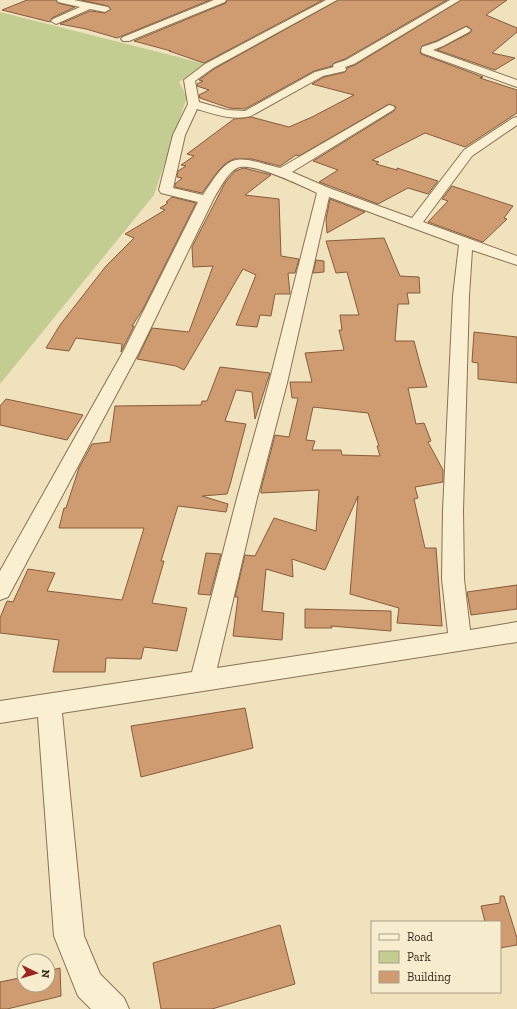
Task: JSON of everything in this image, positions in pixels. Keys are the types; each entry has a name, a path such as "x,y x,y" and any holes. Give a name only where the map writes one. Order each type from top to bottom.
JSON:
{"street":[{"path":"61,0 105,9"},
{"path":"126,39 222,0"},
{"path":"206,200 166,190 179,136 194,104 189,80 209,66 333,0"},
{"path":"194,104 234,115 247,114 319,74 341,68 338,66 350,62 456,0"},
{"path":"56,21 89,6"},
{"path":"466,30 440,44 426,49 426,51 517,84"},
{"path":"282,172 390,108"},
{"path":"416,224 468,153 517,120"},
{"path":"0,591 131,352 206,200 219,180 231,166 237,163 248,163 282,172 324,191 517,261"},
{"path":"202,680 246,498 278,383 324,191"},
{"path":"460,640 453,579 453,511 461,296 466,242"},
{"path":"0,712 517,632"},
{"path":"49,704 69,936 89,986 113,1009"}],"green space":[{"path":"0,12 206,64 179,82 187,97 154,195 0,384"}],"building":[{"path":"27,0 56,0 58,3 75,7 52,18 50,22 2,10"},
{"path":"81,0 210,0 117,38 86,29 60,24 90,11 105,13 111,9 108,6"},
{"path":"227,0 323,0 204,63 169,51 171,51 134,41 226,3"},
{"path":"338,0 447,0 345,59 334,63 332,66 314,71 245,109 229,108 200,98 199,95 209,90 197,86 197,84 203,81 199,80 214,69"},
{"path":"461,0 507,0 486,15 517,28 517,32 492,53 515,58 495,70 437,50 470,33 472,30 467,26 422,46 420,52 421,54 483,77 480,78 517,90 517,113 465,147 425,133 372,160 379,162 376,164 397,170 397,168 438,181 428,194 408,188 378,204 319,182 338,170 313,161 394,111 396,107 389,104 299,156 296,155 280,166 252,159 234,159 226,163 219,170 202,193 175,187 175,184 182,178 177,177 178,171 186,166 181,165 194,156 187,154 234,119 251,117 289,127 354,95 312,84 324,77 345,72 347,68 355,65"},
{"path":"244,168 271,175 245,195 279,199 281,256 299,259 295,273 288,273 290,294 275,294 271,316 260,315 257,327 236,325 256,275 243,269 184,370 176,366 137,359 152,328 189,332 213,266 193,267 192,247 225,183 235,171"},
{"path":"452,186 513,206 504,218 507,219 483,242 428,222 448,201 442,199"},
{"path":"172,197 196,203 143,309 132,326 134,326 121,352 122,344 76,338 69,351 46,348 60,325 106,266 134,238 125,234 165,210 160,208 168,203 166,202"},
{"path":"330,199 365,212 327,233 326,219"},
{"path":"384,238 400,276 419,277 420,293 407,293 409,304 398,304 395,341 414,341 427,387 408,388 416,424 424,423 431,441 428,442 443,470 443,482 415,487 418,498 414,499 425,548 436,548 442,626 397,623 399,608 350,594 358,496 325,570 292,559 293,577 266,569 262,611 284,613 282,640 233,636 238,597 235,597 245,555 255,556 274,518 316,531 319,490 261,493 261,489 275,435 289,437 298,398 292,398 290,382 312,382 305,353 344,350 339,330 342,330 340,315 359,315 347,272 336,273 326,241","holes":["313,407 368,413 379,446 377,446 380,456 342,455 341,450 312,450 315,441 306,440"]},
{"path":"316,260 324,261 324,272 313,273"},
{"path":"474,332 517,337 517,383 478,379 478,363 472,362"},
{"path":"220,367 270,373 255,419 252,392 236,390 225,421 246,424 230,485 227,494 202,496 228,504 226,512 178,506 161,561 164,561 152,603 187,608 177,651 144,647 141,659 106,658 105,672 53,672 59,640 0,633 0,618 7,601 13,602 28,569 55,573 47,591 122,600 144,528 59,528 64,508 66,508 79,468 92,444 110,442 115,406 201,405 202,401 207,401"},
{"path":"6,399 83,415 67,440 0,425 0,406"},
{"path":"206,553 221,554 210,595 198,594"},
{"path":"517,585 517,609 471,615 467,592"},
{"path":"305,609 391,611 391,631 331,626 332,628 305,628"},
{"path":"245,708 253,748 141,777 131,726"},
{"path":"500,896 504,896 517,938 517,945 501,948 501,921 485,921 481,906 500,903"},
{"path":"280,925 295,984 212,1009 161,1009 153,963"},
{"path":"60,968 61,996 7,1009 0,1009 0,982 16,979 16,993 56,993 56,969"}]}
